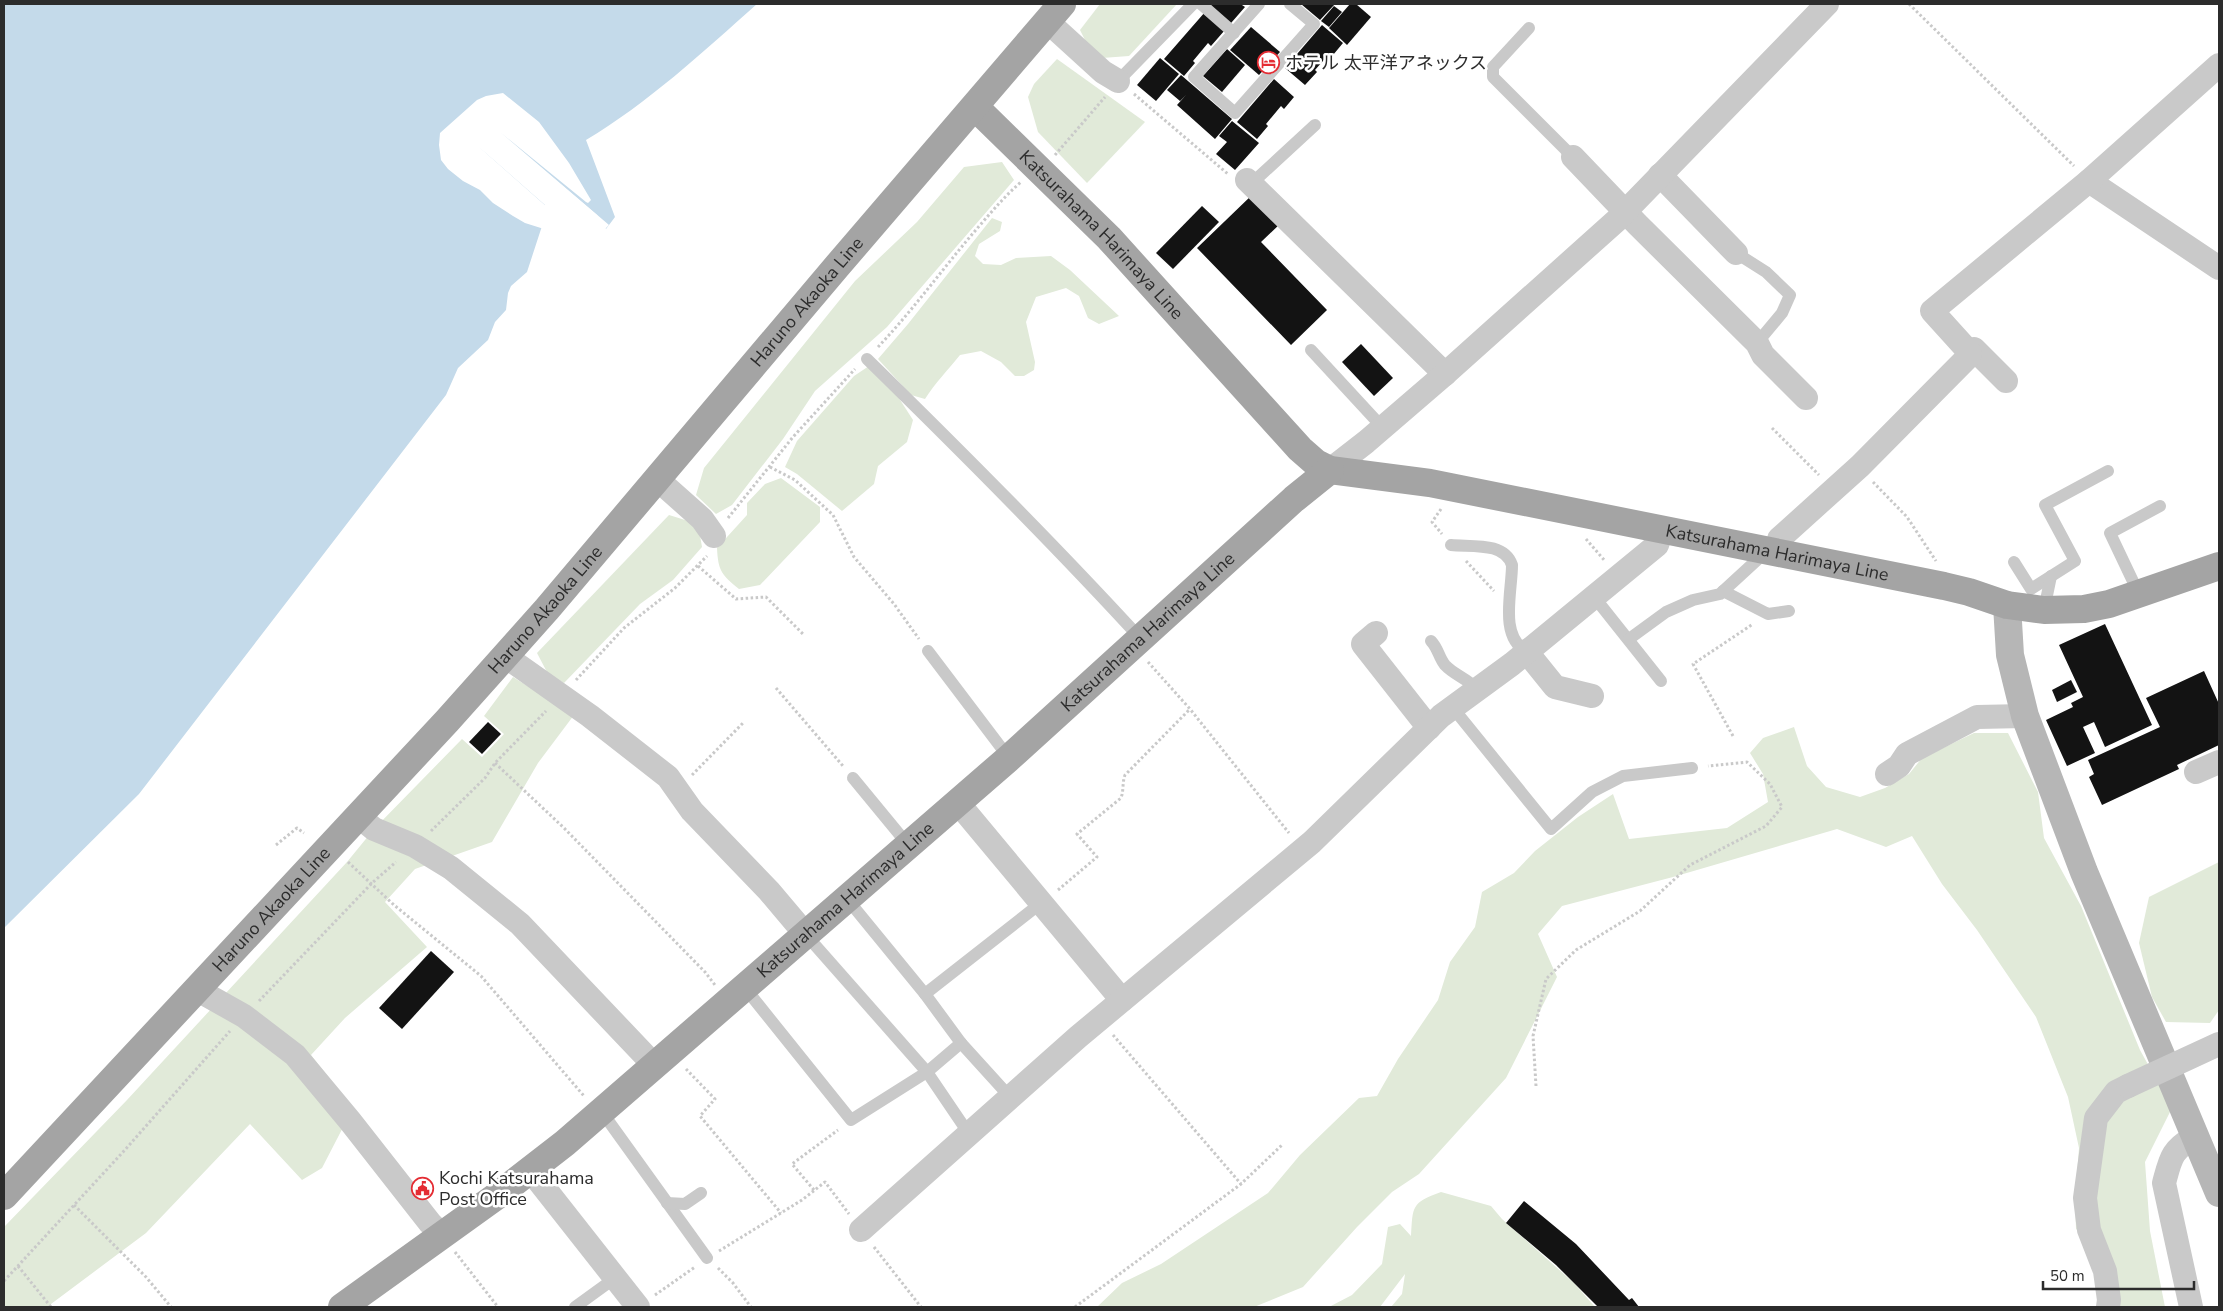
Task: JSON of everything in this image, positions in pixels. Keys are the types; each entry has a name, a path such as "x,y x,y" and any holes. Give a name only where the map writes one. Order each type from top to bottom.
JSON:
{"main road":[{"name":"Haruno Akaoka Line","path":"4,1196 505,656 1054,13"},
{"name":"Katsurahama Harimaya Line","path":"975,107 1109,238 1300,449 1316,463 1330,470 1430,483 1944,586 2007,605 2044,610 2084,609 2109,604 2219,566"},
{"name":"Katsurahama Harimaya Line","path":"342,1307 530,1171 602,1112 958,803 1294,499 1330,470"}],"street":[{"path":"1330,470 1383,428 1445,374 1625,211 1827,4"},
{"path":"1054,13 1103,72 1118,81"},
{"path":"1970,353 1932,311 2089,181 2219,65"},
{"path":"1573,157 1757,343 1763,355 1806,398"},
{"path":"1660,175 1736,253"},
{"path":"2089,181 2219,268"},
{"path":"1249,182 1445,374"},
{"path":"1768,551 1779,538 1859,467 1974,349 2006,381"},
{"path":"657,479 702,519 714,536"},
{"path":"861,1230 1100,1018 1302,851 1429,728 1619,578 1656,545 1662,530"},
{"path":"2007,605 2010,655 2025,716 2084,872 2195,1136 2214,1166 2219,1194"},
{"path":"1376,633 1364,644 1429,728"},
{"path":"1526,651 1555,687 1592,696"},
{"path":"505,656 590,716 668,777 692,811 769,891 807,936"},
{"path":"1887,774 1899,766 1907,754 1977,717 2025,716"},
{"path":"2196,772 2219,762"},
{"path":"958,803 1122,1000"},
{"path":"358,816 374,829 415,846 451,868 520,924 663,1059"},
{"path":"196,989 244,1016 295,1055 350,1121 430,1223 441,1234"},
{"path":"2108,1307 2109,1300 2105,1271 2089,1230 2085,1198 2096,1118 2116,1092 2219,1044"},
{"path":"2191,1307 2164,1183 2169,1164 2178,1147 2195,1136"},
{"path":"530,1171 615,1278 646,1302"}],"lane":[{"path":"1118,81 1193,4"},
{"path":"1201,4 1234,32"},
{"path":"1259,4 1194,77 1235,113 1314,24 1290,4"},
{"path":"1529,28 1493,67 1493,77 1573,157"},
{"path":"1249,182 1315,125"},
{"path":"1736,253 1766,272 1790,295 1782,313 1757,343"},
{"path":"1311,350 1383,428"},
{"path":"867,359 900,393 951,440 1086,579 1136,642"},
{"path":"2014,562 2031,589 2075,561 2045,505 2108,471"},
{"path":"2139,594 2110,533 2160,506"},
{"path":"1451,545 1499,549 1509,556 1512,565 1509,628 1512,638 1526,651"},
{"path":"1628,639 1666,612 1693,600 1714,597 1768,551"},
{"path":"2044,610 2051,576"},
{"path":"1723,591 1768,614 1789,611"},
{"path":"1595,598 1661,681"},
{"path":"1431,641 1443,664 1450,670 1470,680 1478,690"},
{"path":"928,651 1009,758"},
{"path":"1453,708 1551,830 1592,792 1623,776 1692,768"},
{"path":"853,778 909,846"},
{"path":"848,900 925,994 961,1043 1010,1097"},
{"path":"925,994 1042,903"},
{"path":"807,936 926,1072 969,1134"},
{"path":"737,996 851,1120 926,1072 961,1043"},
{"path":"602,1112 707,1258"},
{"path":"667,1203 685,1204 701,1193"},
{"path":"575,1307 615,1278"}],"path":[{"path":"1909,4 2089,181"},
{"path":"4,1281 244,1016 372,883 415,846 485,778 495,763 624,628 675,588 698,566 707,556 714,536 811,417 899,325 966,241 1009,192 1056,154 1118,81 1217,167 1239,182 1249,182"},
{"path":"1772,428 1833,490"},
{"path":"770,467 795,480 833,515 854,557 894,604 928,651"},
{"path":"1859,467 1907,517 1946,576 1944,586"},
{"path":"1569,511 1572,523 1619,578"},
{"path":"698,566 736,599 766,598 804,635"},
{"path":"1733,736 1693,664 1768,614"},
{"path":"1136,642 1302,851"},
{"path":"776,688 827,745 853,778"},
{"path":"1042,903 1097,857 1077,834 1121,798 1123,791 1122,782 1126,775 1190,709"},
{"path":"677,790 743,723"},
{"path":"1536,1086 1534,1036 1546,979 1576,950 1640,911 1690,865 1766,826 1782,807 1770,784 1746,762 1692,768"},
{"path":"495,763 557,822 705,972 737,996"},
{"path":"276,845 297,828 304,833"},
{"path":"347,862 394,905 481,976 586,1099 602,1112"},
{"path":"1100,1018 1241,1184"},
{"path":"663,1059 715,1099 700,1116 781,1213"},
{"path":"814,1191 792,1164 851,1120"},
{"path":"1075,1307 1241,1184 1282,1145"},
{"path":"646,1302 707,1258 781,1213 825,1182 921,1307"},
{"path":"74,1205 146,1277 171,1307"},
{"path":"441,1234 498,1307"},
{"path":"707,1258 733,1282 751,1307"},
{"path":"18,1266 51,1307"}],"green space":[{"path":"1100,4 1177,4 1129,56 1102,58 1086,42 1080,30"},
{"path":"1057,59 1145,122 1087,183 1038,132 1028,97 1034,84"},
{"path":"1002,162 1014,180 887,327 815,391 783,439 732,505 716,514 696,495 704,468 855,281 917,222 964,167"},
{"path":"992,218 1002,222 1000,231 979,244 975,256 983,264 1001,265 1016,258 1051,256 1070,270 1119,316 1099,324 1088,318 1079,296 1066,288 1036,297 1026,322 1035,362 1034,370 1024,376 1015,376 1001,362 981,351 960,355 925,399 911,395 878,359"},
{"path":"869,366 895,392 913,420 907,442 878,466 874,484 842,511 797,474 785,467 797,441 854,376"},
{"path":"781,478 820,507 820,522 760,585 739,589 722,572 718,562 717,548 747,515 747,503 765,484"},
{"path":"669,515 698,524 702,547 673,580 640,604 564,683 548,674 537,653"},
{"path":"513,677 574,715 538,763 492,842 415,869 385,902 427,947 345,1018 311,1055 353,1108 322,1168 302,1180 250,1124 146,1233 47,1307 4,1307 4,1227 127,1100 347,862 374,829 462,739 482,757 504,734 484,716"},
{"path":"1794,727 1807,766 1826,787 1860,797 1885,788 1909,774 1922,758 1974,733 2008,733 2038,792 2044,838 2081,906 2140,1050 2172,1108 2145,1162 2150,1231 2165,1307 2118,1307 2103,1249 2076,1229 2075,1200 2079,1148 2068,1097 2036,1017 1977,930 1942,884 1912,836 1886,847 1837,829 1673,877 1562,906 1538,934 1557,977 1506,1078 1419,1174 1392,1192 1357,1227 1303,1287 1254,1307 1097,1307 1122,1283 1161,1264 1268,1193 1300,1155 1359,1098 1377,1096 1398,1059 1438,1000 1450,962 1475,927 1482,892 1514,873 1535,851 1578,817 1613,794 1629,839 1727,828 1768,802 1763,774 1750,753 1763,738"},
{"path":"2219,862 2219,1010 2210,1023 2166,1022 2152,997 2139,943 2149,897"},
{"path":"1441,1192 1491,1206 1502,1219 1574,1283 1595,1307 1391,1307 1402,1294 1405,1274 1380,1307 1329,1307 1352,1295 1382,1264 1388,1227 1400,1224 1411,1236 1415,1207 1424,1199"}],"water":[{"path":"4,4 757,4 653,93 609,126 586,140 615,217 606,229 597,215 493,127 478,146 545,205 542,226 527,272 511,286 508,293 506,310 495,322 488,340 458,368 446,395 139,794 4,928"}],"pier":[{"path":"503,93 539,122 569,163 591,200 588,203 586,202 500,132 609,225 605,229 608,231 604,231 595,217 494,130 482,146 548,205 478,146 547,207 544,229 525,223 493,203 480,190 463,181 448,169 441,160 440,133 477,100 486,96"}],"building":[{"path":"1212,4 1243,4 1245,7 1211,46 1208,43 1193,61 1195,63 1184,76 1164,59"},
{"path":"1301,4 1335,4 1320,20"},
{"path":"1350,4 1356,4 1371,17 1347,45 1329,28"},
{"path":"1334,6 1342,12 1329,27 1321,21"},
{"path":"1322,25 1343,43 1333,55 1330,53 1305,85 1285,68"},
{"path":"1251,27 1280,52 1259,75 1230,50"},
{"path":"1227,49 1245,65 1222,92 1203,76"},
{"path":"1160,58 1179,74 1156,101 1137,85"},
{"path":"1181,75 1232,119 1215,139 1177,105 1186,95 1180,101 1167,90"},
{"path":"1274,79 1294,97 1284,109 1281,106 1266,124 1268,126 1257,139 1237,122"},
{"path":"1232,121 1259,143 1235,170 1216,154 1227,142 1219,136"},
{"path":"1253,194 1281,223 1261,242 1327,310 1291,345 1197,248"},
{"path":"1202,206 1219,222 1173,269 1156,253"},
{"path":"1361,344 1393,378 1374,396 1342,362"},
{"path":"2105,624 2152,725 2105,747 2094,722 2083,727 2095,753 2067,766 2046,720 2073,707 2071,703 2083,697 2059,645"},
{"path":"2204,671 2219,704 2219,745 2177,765 2179,769 2102,805 2089,777 2094,774 2088,760 2160,727 2146,698"},
{"path":"2071,680 2077,692 2057,702 2052,690"},
{"path":"488,722 501,734 482,754 469,742"},
{"path":"431,951 454,972 402,1029 379,1008"},
{"path":"1524,1201 1576,1244 1629,1300 1632,1298 1639,1307 1598,1307 1556,1265 1506,1223"}],"place":[{"name":"ホテル 太平洋アネックス","path":"1269,63"},
{"name":"Kochi Katsurahama Post Office","path":"423,1188"}]}
